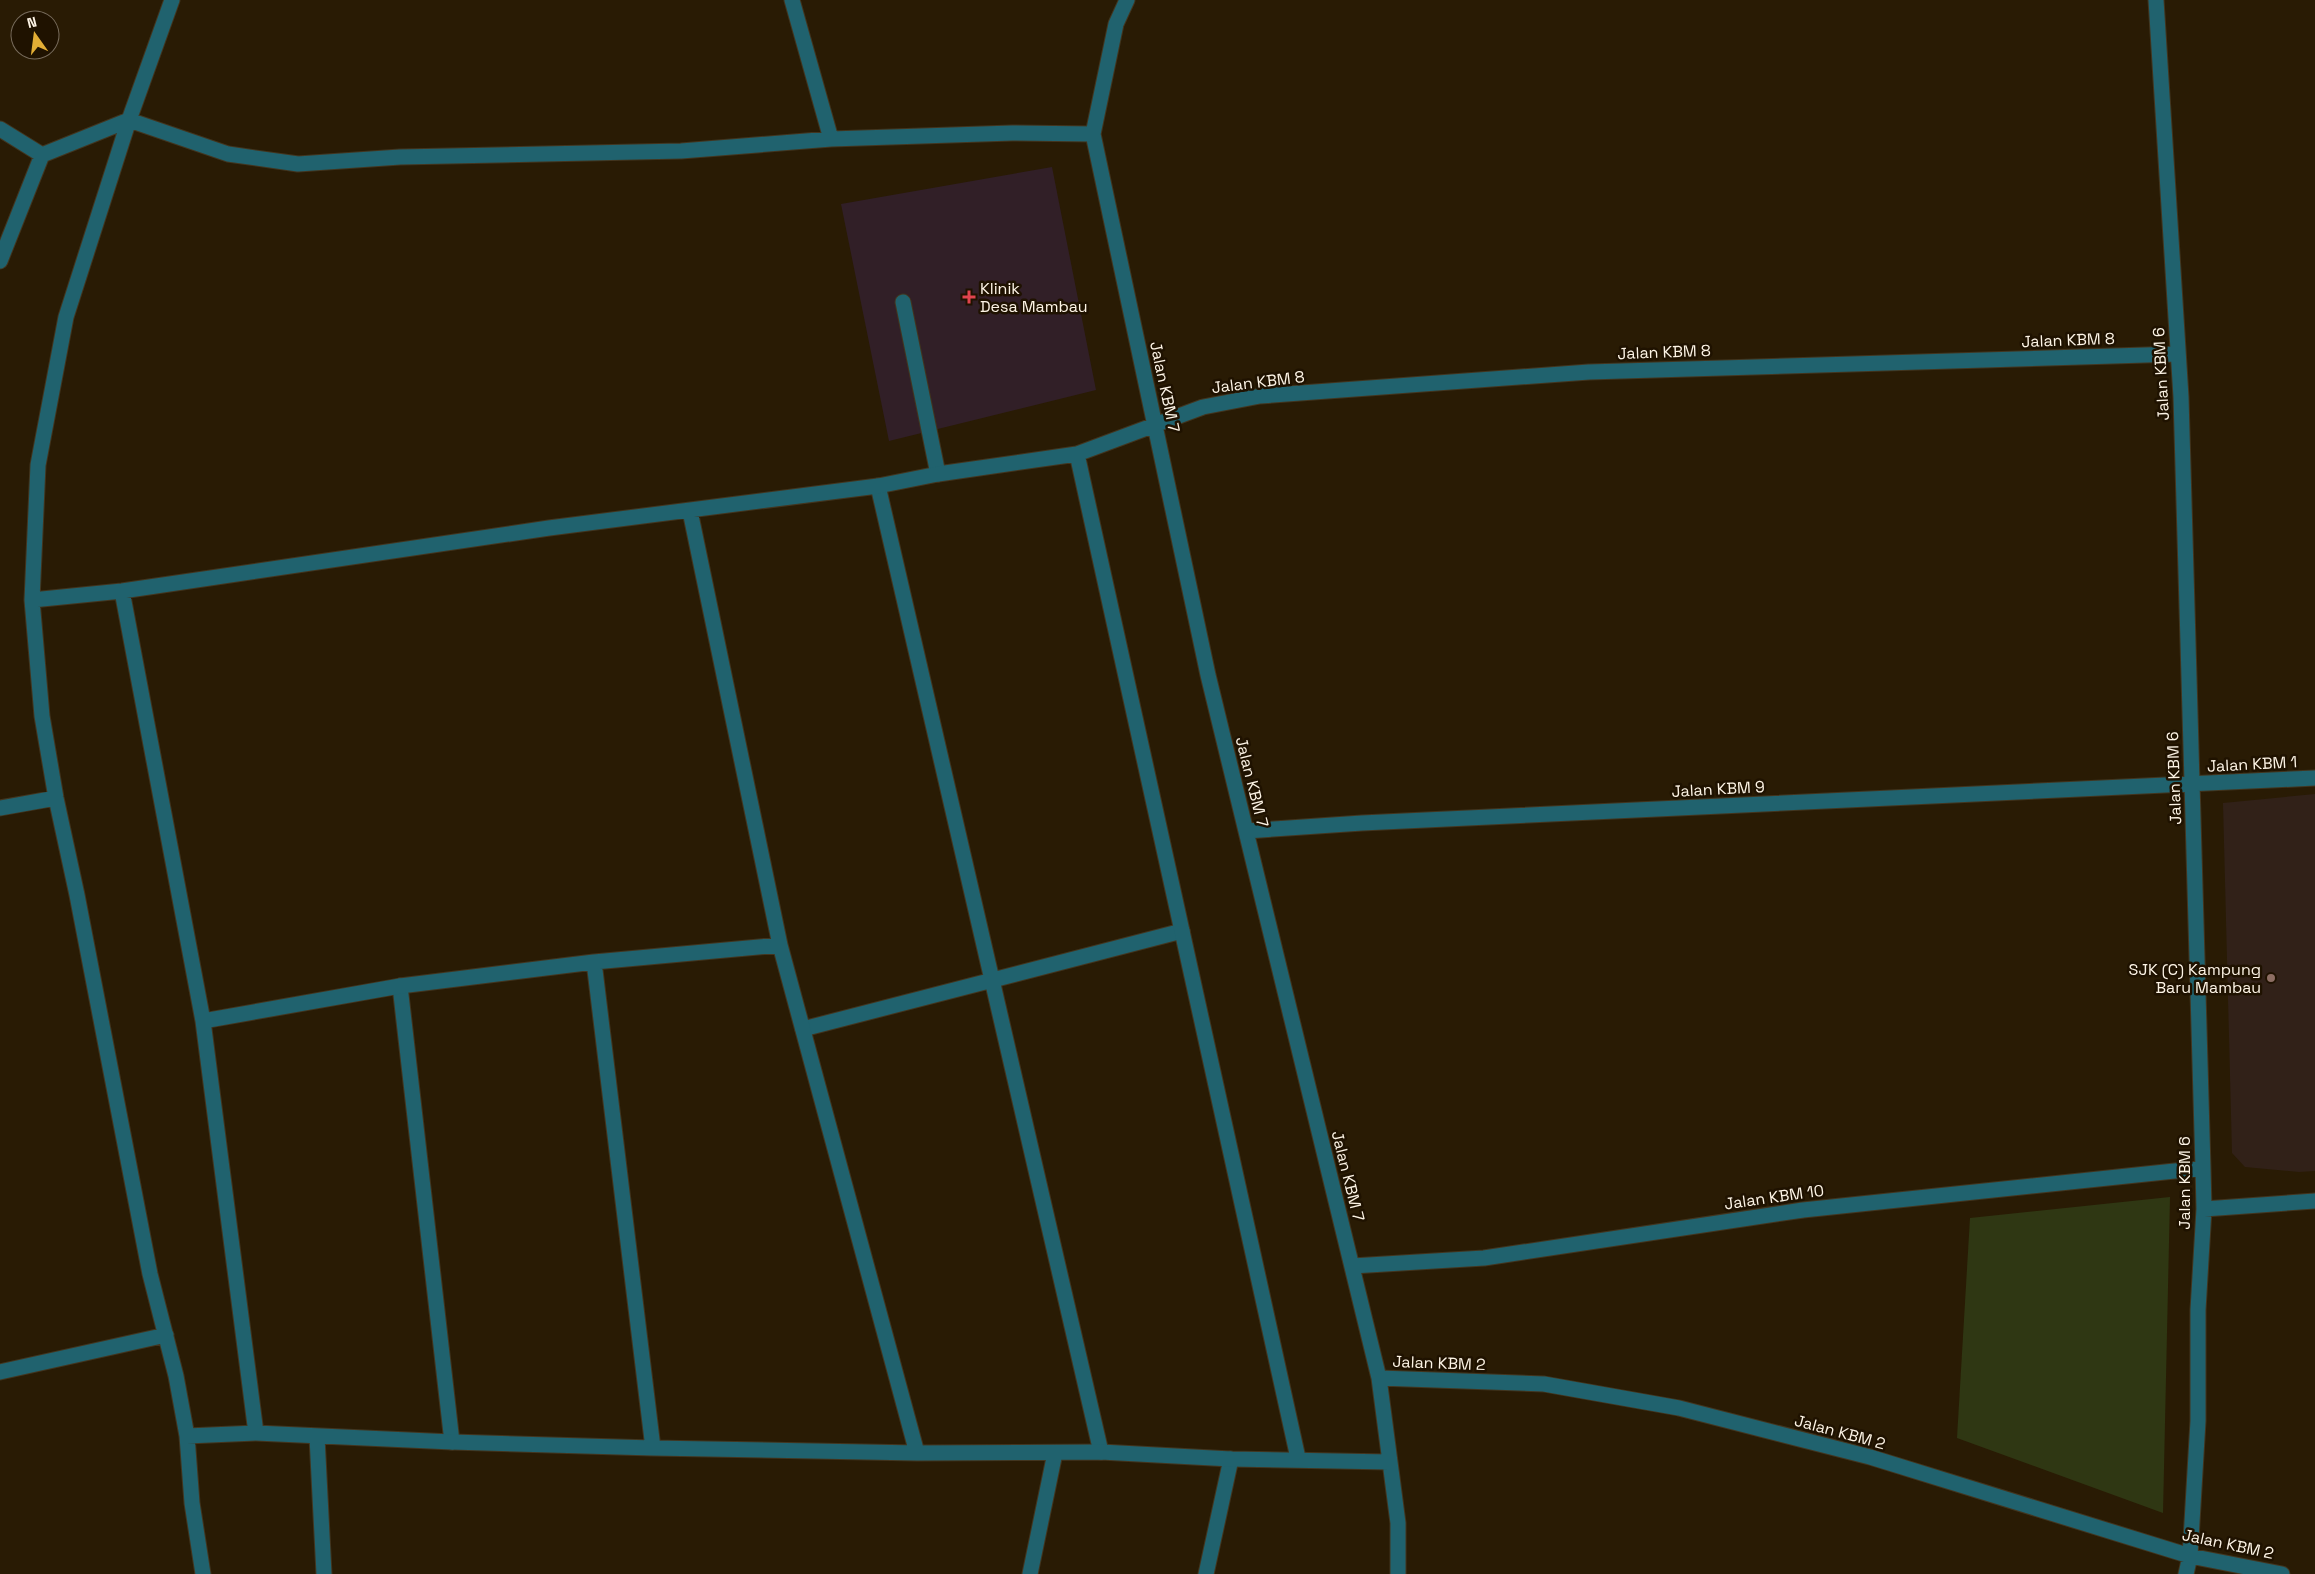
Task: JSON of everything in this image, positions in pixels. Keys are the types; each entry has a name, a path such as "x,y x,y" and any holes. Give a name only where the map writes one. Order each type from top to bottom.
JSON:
{"street":[{"path":"172,0 129,120 66,317 38,465 32,600 42,716 56,798 77,895 150,1274 166,1335 187,1436 192,1503 203,1574"},
{"path":"792,0 830,139"},
{"name":"Jalan KBM 7","path":"1127,0 1116,24 1093,134 1208,675 1379,1378 1398,1523 1398,1574"},
{"name":"Jalan KBM 6","path":"2156,0 2178,354 2204,1209 2198,1310 2198,1421 2190,1556 2186,1574"},
{"path":"0,261 42,155 129,120 228,154 298,164 400,156 681,151 830,139 1012,133 1093,134"},
{"path":"0,129 42,155"},
{"path":"903,302 938,474"},
{"name":"Jalan KBM 8","path":"32,600 122,591 549,528 878,486 938,474 1077,454 1154,423 1203,407 1260,396 1580,373 2178,354"},
{"path":"1077,454 1298,1458"},
{"path":"878,486 1100,1452"},
{"path":"690,511 780,945 917,1453"},
{"path":"122,591 203,1020 256,1433"},
{"name":"Jalan KBM 1","path":"2191,785 2315,778"},
{"name":"Jalan KBM 9","path":"1246,831 1362,823 2191,785"},
{"path":"0,808 56,798"},
{"path":"803,1029 1182,932"},
{"path":"203,1020 400,986 594,962 780,945"},
{"path":"594,962 653,1448"},
{"path":"400,986 452,1442"},
{"name":"Jalan KBM 10","path":"1352,1266 1484,1258 1803,1210 2203,1168"},
{"path":"2204,1209 2315,1202"},
{"path":"0,1372 166,1335"},
{"name":"Jalan KBM 2","path":"1379,1378 1544,1384 1679,1408 1870,1456 2190,1556 2282,1574"},
{"path":"187,1436 256,1433 317,1437 653,1448 917,1453 1100,1452 1231,1459 1298,1458 1389,1462"},
{"path":"317,1437 324,1574"},
{"path":"1030,1574 1055,1453"},
{"path":"1206,1574 1231,1459"}],"shaded area":[{"name":"Klinik Desa Mambau","path":"1052,167 1096,390 889,441 841,204"},
{"name":"SJK (C) Kampung Baru Mambau","path":"2315,794 2315,1171 2299,1172 2245,1167 2232,1153 2223,803"}],"green space":[{"path":"2170,1197 2163,1513 1957,1438 1970,1218"}],"place":[{"name":"Klinik Desa Mambau","path":"969,297"},
{"name":"SJK (C) Kampung Baru Mambau","path":"2271,978"}]}
